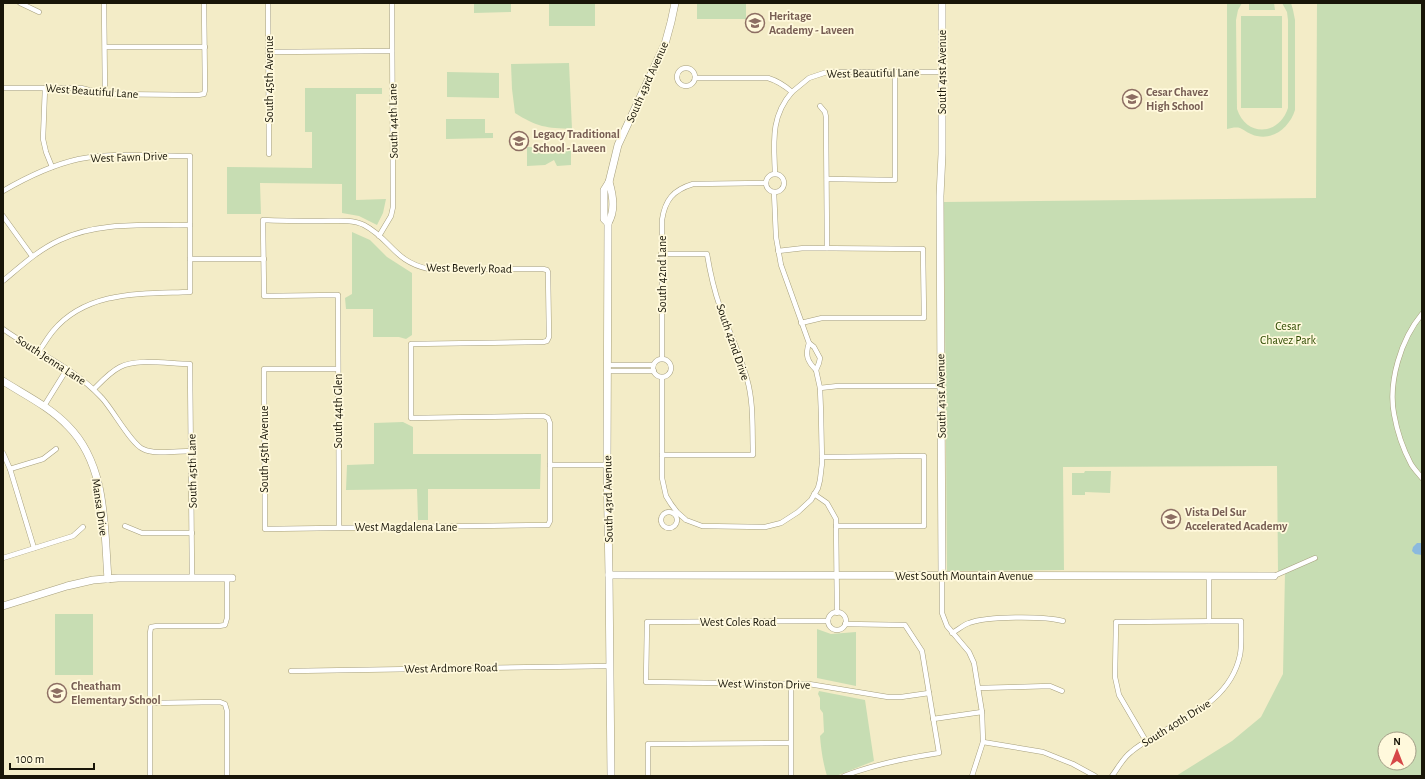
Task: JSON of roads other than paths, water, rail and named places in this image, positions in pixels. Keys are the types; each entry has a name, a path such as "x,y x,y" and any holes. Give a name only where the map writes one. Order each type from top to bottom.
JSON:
{"street":[{"path":"20,3 39,12"},
{"path":"104,3 105,94"},
{"path":"105,47 205,47 204,3"},
{"name":"South 45th Avenue","path":"268,3 269,154"},
{"name":"South 44th Lane","path":"379,236 391,216 394,202 392,3"},
{"name":"South 43rd Avenue","path":"610,776 607,465 608,223 604,218 604,190 609,182 618,145 665,44 675,3"},
{"name":"South 41st Avenue","path":"942,3 940,196 942,613 947,626 968,652 974,663 982,712 983,742 972,776"},
{"name":"West Beautiful Lane","path":"3,88 86,89 105,94 204,94 206,90 205,47"},
{"path":"268,52 392,51"},
{"name":"West Beautiful Lane","path":"775,174 775,127 777,116 784,102 792,92 809,78 827,72 942,72"},
{"path":"827,179 895,180 895,72"},
{"path":"695,78 768,78 776,80 792,92"},
{"path":"45,88 43,139 52,167"},
{"path":"820,106 825,112 826,117 827,248"},
{"name":"West Fawn Drive","path":"3,191 23,179 52,167 79,160 108,156 190,156 190,225"},
{"path":"775,174 781,176 784,185 780,190 774,192 767,189 765,183 767,178 775,174"},
{"name":"South 42nd Lane","path":"765,183 693,184 683,187 674,194 663,210 661,254 662,358 669,362 671,369 667,376 662,377 662,455 664,488 666,496 676,514 686,520 702,526 765,527 781,523 807,505 814,494"},
{"path":"774,192 775,226 778,251 785,280 809,343 818,352 820,358 816,370"},
{"path":"3,216 32,256"},
{"name":"West Beverly Road","path":"264,259 263,220 354,222 364,225 379,236 404,260 424,268 547,270 549,337 547,341 411,344 411,418 544,416 548,418 550,423 550,465"},
{"path":"3,281 32,256 60,240 85,231 116,226 190,225 190,292 120,295 104,298 68,316 54,330 39,351"},
{"path":"778,251 804,248 923,249 924,318 822,318 801,322"},
{"name":"South 42nd Drive","path":"661,254 708,254 711,275 720,306 747,380 752,410 753,455 662,455"},
{"path":"190,259 264,259"},
{"name":"South 44th Glen","path":"264,259 264,296 338,295 339,527"},
{"path":"1422,314 1410,330 1400,354 1394,381 1393,402 1394,414 1405,450 1412,465 1422,478"},
{"name":"South Jenna Lane","path":"3,328 14,337 67,369 94,389 111,408 134,442 142,449 152,452 191,451"},
{"path":"809,343 806,354 807,360 816,370 820,388 822,472 818,488 814,494 830,507 836,519 837,613"},
{"path":"662,358 657,360 654,364 654,371 657,375 662,377"},
{"name":"South 45th Lane","path":"94,389 118,367 129,364 140,362 190,364 192,578"},
{"path":"607,368 654,364"},
{"path":"607,368 654,371"},
{"path":"44,406 67,369"},
{"name":"South 45th Avenue","path":"264,529 264,370 338,369"},
{"name":"Mansa Drive","path":"3,381 44,406 68,426 83,445 94,467 103,505 108,578"},
{"path":"820,388 838,386 940,386"},
{"path":"10,469 43,459 56,449"},
{"path":"3,453 10,469 34,548"},
{"path":"822,457 924,456 924,526 836,526"},
{"path":"550,465 607,465"},
{"name":"West Magdalena Lane","path":"264,529 548,525 550,521 550,465"},
{"path":"125,526 142,533 192,533"},
{"path":"3,558 72,536 83,527"},
{"name":"West South Mountain Avenue","path":"609,575 1274,576 1316,558"},
{"path":"1146,741 1118,690 1115,677 1116,622 1209,621 1209,576"},
{"path":"3,606 77,583 108,578 229,578 225,625 151,627 150,776"},
{"path":"828,621 830,616 837,613 844,616 845,624"},
{"path":"952,633 969,623 992,618 1052,619 1063,621"},
{"name":"West Coles Road","path":"646,682 647,622 828,621 830,626 837,630 842,629 845,624 905,625 922,652 929,693"},
{"name":"South 40th Drive","path":"1112,776 1128,755 1146,741 1204,708 1222,691 1234,673 1240,654 1241,621 1209,621"},
{"name":"West Ardmore Road","path":"291,671 610,666"},
{"name":"West Winston Drive","path":"646,682 809,684 888,697 901,697 929,693"},
{"path":"791,683 791,776"},
{"path":"978,688 1050,686 1062,691"},
{"path":"846,776 901,758 938,753 929,693"},
{"path":"150,703 220,702 225,704 227,711 227,776"},
{"path":"933,718 982,712"},
{"path":"983,742 1042,752 1073,764 1096,776"},
{"path":"648,776 648,744 790,743"}],"water":[{"path":"1417,543 1422,543 1422,555 1415,554 1412,551 1413,547"}],"place":[{"name":"Heritage Academy - Laveen","path":"755,23"},
{"name":"Cesar Chavez High School","path":"1132,99"},
{"name":"Legacy Traditional School - Laveen","path":"519,141"},
{"name":"Vista Del Sur Accelerated Academy","path":"1171,519"},
{"name":"Cheatham Elementary School","path":"57,693"}],"park label":[{"name":"Cesar Chavez Park","path":"1288,333"}]}
